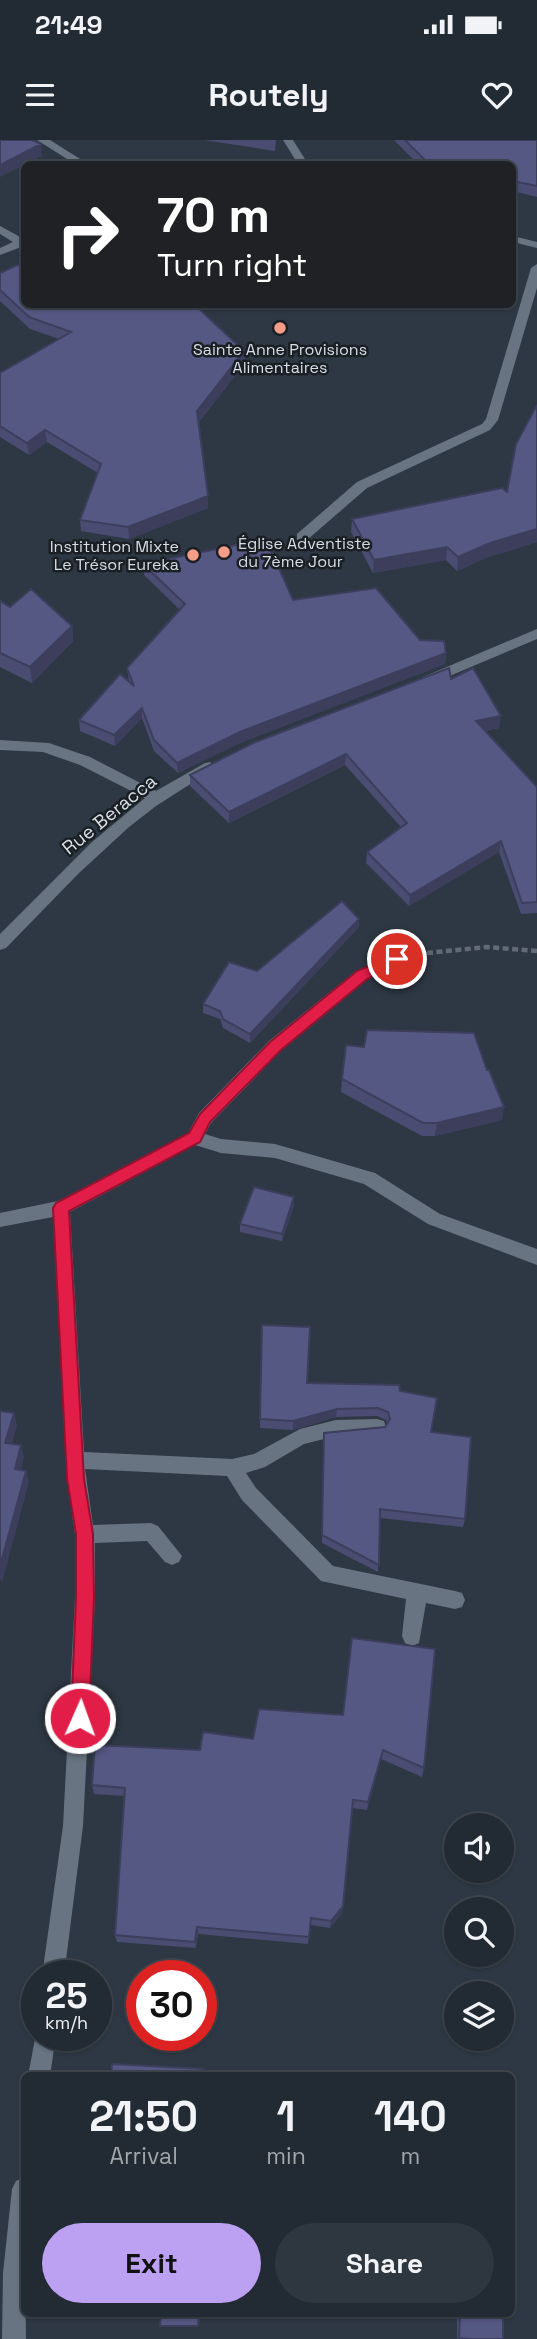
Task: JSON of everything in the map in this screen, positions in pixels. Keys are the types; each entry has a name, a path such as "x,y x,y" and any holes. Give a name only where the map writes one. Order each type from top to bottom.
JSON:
{"street":[{"path":"42,140 77,161"},
{"path":"288,140 301,161"},
{"path":"0,229 21,241"},
{"path":"516,240 537,245"},
{"path":"0,252 21,243"},
{"path":"302,537 362,485 486,427 492,420 537,268"},
{"path":"420,684 537,634"},
{"path":"1,745 54,750 85,761 155,797"},
{"name":"Rue Beracca","path":"0,944 78,863 155,797 223,760"},
{"path":"0,1220 61,1208 194,1138 205,1118 275,1046 362,975 397,959"},
{"path":"194,1138 221,1146 275,1152 369,1178 434,1219 537,1256"},
{"path":"55,1960 73,1826 84,1624 85,1534 75,1461 61,1208"},
{"path":"75,1461 232,1468 258,1461 300,1437 336,1428 377,1427"},
{"path":"232,1468 249,1494 328,1574 455,1600"},
{"path":"85,1534 152,1532 172,1556"},
{"path":"412,1636 417,1592"},
{"path":"40,2072 43,2051"},
{"path":"14,2339 15,2273 21,2217"}],"path":[{"path":"397,959 440,950 487,947 537,951"}],"building":[{"path":"0,140 32,140 41,144 0,165"},
{"path":"405,140 537,140 537,186 516,182 516,161 426,161"},
{"path":"21,263 21,308 198,308 244,351 197,411 208,496 128,527 80,520 101,464 45,430 27,443 0,426 0,373 71,332 29,317 0,290 0,273"},
{"path":"537,405 537,529 490,543 458,557 447,547 374,560 352,519 502,488 507,492 516,444"},
{"path":"266,539 293,600 376,588 420,640 444,641 446,653 240,732 177,763 154,740 142,708 114,735 79,720 120,674 134,686 127,668 185,604 143,564"},
{"path":"31,589 72,626 30,667 0,653 0,601 10,607"},
{"path":"449,668 451,679 473,668 501,716 476,721 537,787 537,902 522,903 501,841 410,895 367,852 407,823 346,754 229,812 190,775 253,743"},
{"path":"342,901 359,919 250,1034 223,1019 220,1011 203,1004 229,962 257,971"},
{"path":"367,1030 474,1033 504,1107 437,1123 423,1123 342,1079 346,1045 364,1047"},
{"path":"254,1187 294,1197 282,1234 240,1224"},
{"path":"262,1325 310,1327 307,1383 399,1385 400,1391 437,1398 431,1432 471,1437 465,1519 380,1509 379,1565 322,1535 324,1433 385,1427 390,1419 388,1412 378,1408 337,1409 293,1421 260,1419"},
{"path":"0,1411 14,1413 5,1443 21,1445 15,1469 26,1471 0,1566"},
{"path":"352,1638 435,1649 424,1768 383,1750 368,1802 353,1800 343,1906 331,1921 311,1918 309,1937 197,1927 195,1942 115,1935 125,1788 92,1785 95,1745 200,1750 203,1732 253,1739 259,1709 343,1715"},
{"path":"112,2064 203,2069 203,2072 111,2072"},
{"path":"161,2317 199,2317 198,2326 160,2326"},
{"path":"451,2317 503,2317 503,2339 459,2338 460,2318"}],"place":[{"name":"Sainte Anne Provisions Alimentaires","path":"280,328"},
{"name":"Église Adventiste du 7ème Jour","path":"224,552"},
{"name":"Institution Mixte Le Trésor Eureka","path":"193,555"}],"route":[{"path":"80,1718 85,1534 76,1479 61,1208 194,1138 205,1118 275,1046 362,975 397,959"}]}
